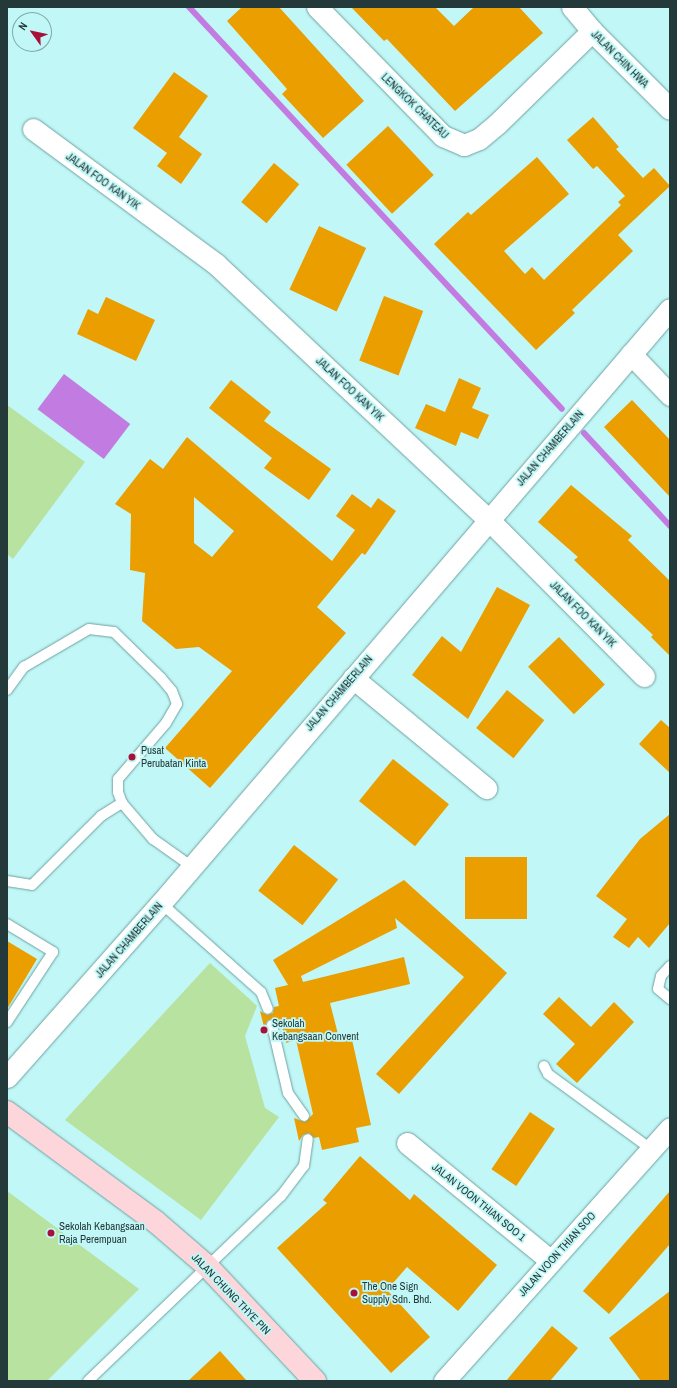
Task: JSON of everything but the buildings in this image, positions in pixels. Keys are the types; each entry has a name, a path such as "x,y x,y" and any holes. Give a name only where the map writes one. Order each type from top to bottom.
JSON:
{"street":[{"name":"LENGKOK CHATEAU","path":"317,7 443,136 464,145 480,139 592,31"},
{"name":"JALAN CHIN HWA","path":"572,7 592,31 670,110"},
{"name":"JALAN FOO KAN YIK","path":"33,129 216,264 489,520 644,676"},
{"name":"JALAN CHAMBERLAIN","path":"7,1077 161,903 352,678 670,309"},
{"path":"631,354 670,395"},
{"path":"352,678 486,788"},
{"name":"JALAN CHUNG THYE PIN","path":"7,1112 156,1222 207,1266 315,1381"},
{"name":"JALAN VOON THIAN SOO","path":"450,1379 551,1260 670,1128"},
{"name":"JALAN VOON THIAN SOO 1","path":"407,1143 551,1260"}],"lane":[{"path":"7,690 24,667 88,629 114,632 161,678 172,691 177,704 166,723 118,779 118,792 122,804 153,839 191,866"},
{"path":"7,881 32,885 101,816 122,804"},
{"path":"161,903 261,992 268,1009"},
{"path":"7,924 53,952 7,1022"},
{"path":"670,966 661,976 658,989 670,999"},
{"path":"272,1025 288,1094 304,1116"},
{"path":"544,1066 548,1074 651,1149"},
{"path":"88,1381 281,1196 304,1166 308,1139"}],"green space":[{"path":"7,405 85,462 13,559 7,554"},
{"path":"210,963 257,1006 245,1036 265,1108 279,1117 201,1220 65,1120"},
{"path":"7,1191 139,1289 47,1381 7,1381"}],"shaded area":[{"path":"64,374 130,424 104,459 38,409"}],"waterway":[{"path":"189,7 562,409"},
{"path":"584,433 670,526"}],"place":[{"name":"Pusat Perubatan Kinta","path":"132,757"},
{"name":"Sekolah Kebangsaan Convent","path":"264,1030"},
{"name":"Sekolah Kebangsaan Raja Perempuan","path":"51,1233"},
{"name":"The One Sign Supply Sdn. Bhd.","path":"354,1293"}]}
